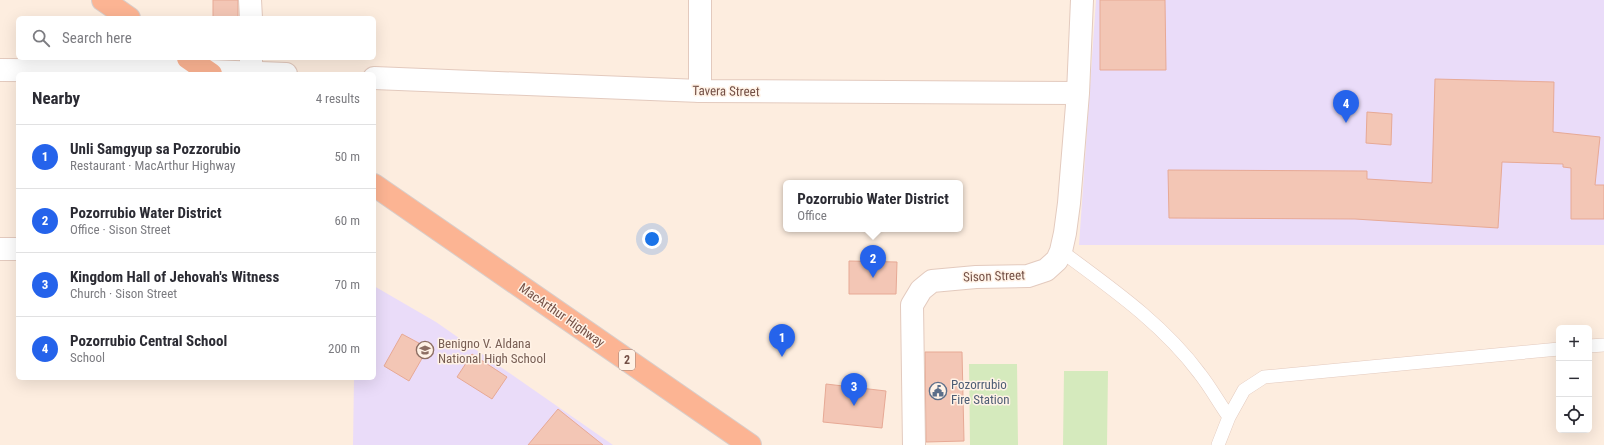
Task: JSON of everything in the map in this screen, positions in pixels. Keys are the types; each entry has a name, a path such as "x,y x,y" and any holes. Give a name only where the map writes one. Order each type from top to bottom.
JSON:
{"highway":[{"path":"103,0 126,16"},
{"path":"191,60 208,72"},
{"name":"MacArthur Highway","path":"376,186 450,236 750,445"}],"street":[{"path":"250,0 251,16"},
{"path":"700,0 700,91"},
{"name":"Sison Street","path":"914,445 912,305 921,290 932,281 948,278 1028,276 1046,270 1052,266 1061,251 1069,204 1078,93 1082,0"},
{"path":"214,72 251,65 278,72"},
{"path":"0,70 139,72"},
{"name":"Tavera Street","path":"376,78 700,91 1078,93"},
{"path":"0,248 16,249"}],"lane":[{"path":"1061,251 1123,297 1158,327 1200,374 1228,418"},
{"path":"1592,346 1604,345"},
{"path":"1218,445 1228,418 1244,390 1264,377 1556,349"}],"shaded area":[{"path":"1096,0 1604,0 1604,245 1079,245"},
{"name":"Benigno V. Aldana National High School","path":"376,287 436,322 613,445 353,445 354,380 376,380"}],"green space":[{"path":"969,364 1017,364 1018,445 970,445"},
{"path":"1064,371 1108,371 1107,445 1063,445"}],"building":[{"path":"213,0 238,0 238,16 213,16"},
{"path":"1100,0 1165,0 1166,70 1100,70"},
{"path":"1435,79 1554,82 1553,132 1600,137 1595,185 1604,185 1604,219 1571,219 1571,168 1563,167 1563,164 1502,162 1498,228 1355,219 1169,218 1168,170 1367,171 1367,179 1432,183"},
{"path":"1367,112 1392,114 1391,145 1366,143"},
{"path":"849,261 897,262 896,294 849,294"},
{"path":"402,334 428,348 409,381 384,366"},
{"path":"925,352 962,352 964,441 926,442"},
{"path":"472,354 507,377 492,399 457,377"},
{"path":"826,384 886,391 882,428 823,422"},
{"path":"558,409 603,445 528,445"}],"place":[{"name":"Pozorrubio Central School","path":"1346,123"},
{"name":"Pozorrubio Water District","path":"873,278"},
{"name":"Benigno V. Aldana National High School","path":"425,350"},
{"name":"Unli Samgyup sa Pozzorubio","path":"782,357"},
{"name":"Pozorrubio Fire Station","path":"938,391"},
{"name":"Kingdom Hall of Jehovah's Witness","path":"854,406"}]}
